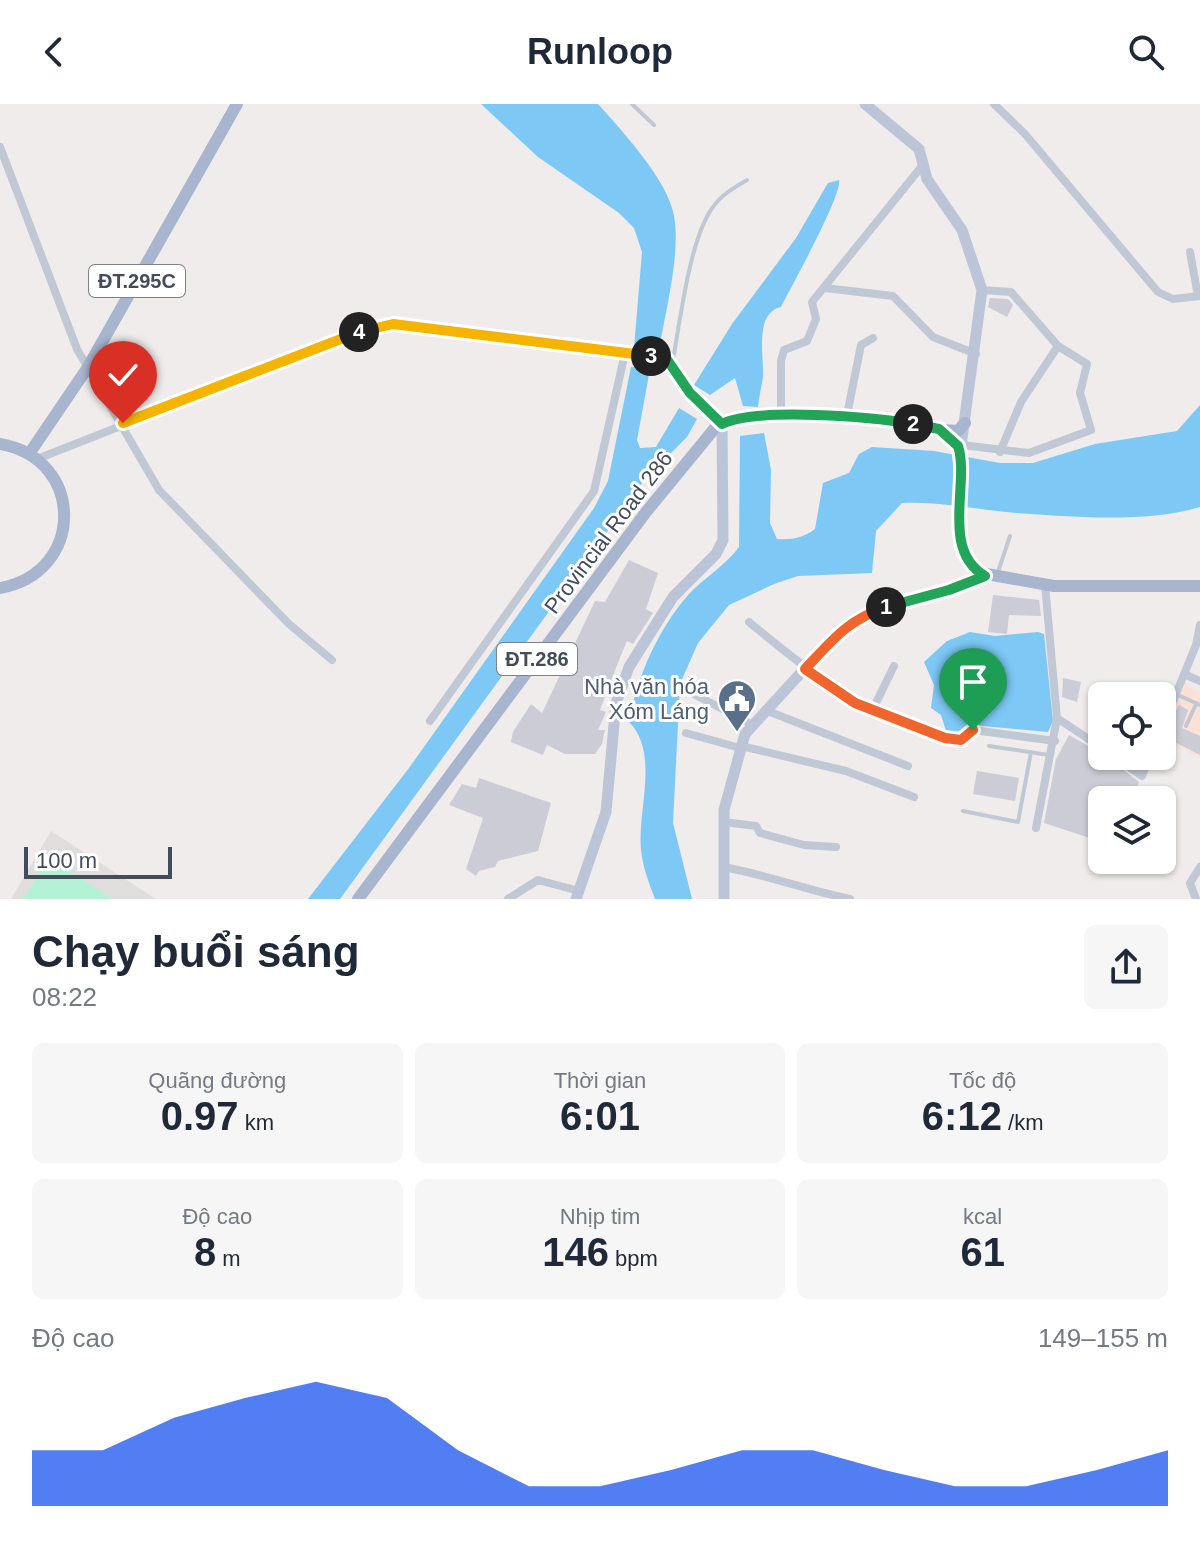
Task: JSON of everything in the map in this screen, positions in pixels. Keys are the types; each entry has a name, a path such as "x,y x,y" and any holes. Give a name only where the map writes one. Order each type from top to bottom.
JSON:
{"main road":[{"name":"ĐT.295C","path":"33,456 88,367 237,104"},
{"path":"722,424 781,417 847,415 956,431 965,423"},
{"name":"Provincial Road 286","path":"358,899 646,512 722,424"},
{"path":"939,429 954,439 961,449 957,509 970,559 991,576 1045,585 1110,587 1177,583 1200,586"},
{"path":"0,444 33,456 50,472 62,496 64,521 54,553 38,572 24,581 0,588"}],"street":[{"path":"865,104 880,108 919,149 927,179 962,230 982,290 976,354 961,449 1029,453 1091,430 1080,393 1087,364 1058,346 1011,292 982,290"},
{"path":"994,104 1025,134 1158,292 1173,299 1199,296 1190,252"},
{"path":"0,147 69,330 159,490 289,624 332,660"},
{"path":"781,417 781,356 789,347 807,341 816,319 812,302 922,166"},
{"path":"825,288 893,296 933,337 976,354"},
{"path":"33,456 367,329 393,324 663,357 690,393 722,424 723,540 716,554 673,597 629,667 616,703 606,812 577,895 538,880 508,899"},
{"path":"847,415 861,345 873,338"},
{"path":"1000,452 1021,402 1058,346"},
{"path":"430,721 594,491 629,353"},
{"path":"724,899 724,822 740,747 765,710 841,629 864,615 991,576"},
{"path":"1177,583 1200,578"},
{"path":"1036,828 1057,718 1045,585"},
{"path":"749,622 805,669 872,711 955,740 973,730 1055,741"},
{"path":"1176,694 1200,625"},
{"path":"872,711 894,666"},
{"path":"1184,674 1200,681"},
{"path":"690,692 753,725"},
{"path":"765,710 908,766"},
{"path":"1057,718 1088,739"},
{"path":"686,733 846,771 914,797"},
{"path":"724,822 756,826 760,833 804,845 836,847"},
{"path":"724,867 769,875 803,889 850,899"},
{"path":"1196,899 1190,883 1200,867"}],"lane":[{"path":"632,104 654,125"},
{"path":"672,367 696,246 706,219 713,206 747,180"},
{"path":"991,576 1010,536"},
{"path":"1176,694 1198,704 1186,726"},
{"path":"989,746 1051,755"},
{"path":"963,811 1018,822 1031,752"}],"shaded area":[{"path":"1185,684 1200,692 1200,758 1176,745 1176,705"},
{"path":"51,831 156,899 11,899"}],"green space":[{"path":"50,858 112,899 23,899"}],"water":[{"path":"481,104 598,104 654,172 670,202 676,231 674,265 659,351 634,348 642,252 634,228 619,213 538,157"},
{"path":"839,180 833,203 805,262 781,307 773,311 764,326 763,376 758,407 743,406 735,378 710,395 694,385 732,324 796,238 828,183"},
{"path":"631,367 650,369 637,440 640,448 656,447 679,408 697,419 687,437 646,478 340,899 308,899 409,768 594,508 608,481"},
{"path":"1200,405 1200,507 1157,515 1110,518 902,503 876,531 872,573 798,576 729,605 698,643 680,684 673,823 692,899 655,899 641,850 645,783 643,750 629,722 643,671 668,622 689,594 739,547 740,436 764,433 771,470 770,523 777,539 788,539 815,529 823,483 849,473 859,454 872,447 934,451 1000,463 1033,463 1095,444 1177,431"},
{"path":"970,632 995,636 1044,634 1053,721 1048,732 972,725 956,733 946,731 941,715 931,708 934,685 924,662 947,641"}],"building":[{"path":"990,298 1008,299 1013,305 1007,317 988,307"},
{"path":"629,560 658,573 646,609 653,613 633,644 627,641 619,660 600,710 606,712 598,730 605,730 602,744 595,754 565,754 547,745 543,755 511,742 513,732 531,704 542,713 595,601 605,602"},
{"path":"993,595 1039,600 1041,616 1009,615 1007,634 988,632"},
{"path":"1063,678 1081,682 1077,702 1062,697"},
{"path":"1179,705 1188,710 1182,728 1200,736 1200,755 1176,743 1176,711"},
{"path":"1069,735 1088,746 1088,770 1124,770 1139,782 1137,786 1088,786 1088,837 1044,823 1056,759"},
{"path":"977,771 1019,778 1015,801 973,794"},
{"path":"479,778 551,803 538,851 498,861 495,867 479,871 476,876 466,869 483,818 449,805 462,784 476,788"}],"place":[{"name":"Nhà văn hóa Xóm Láng","path":"737,733"}],"route":[{"path":"123,423 367,329 393,324 666,358 690,393 722,424 740,419 847,415 939,429 954,439 958,446 959,524 970,559 985,576 864,615 841,629 805,669 855,703 945,738 961,740 973,730"}]}
